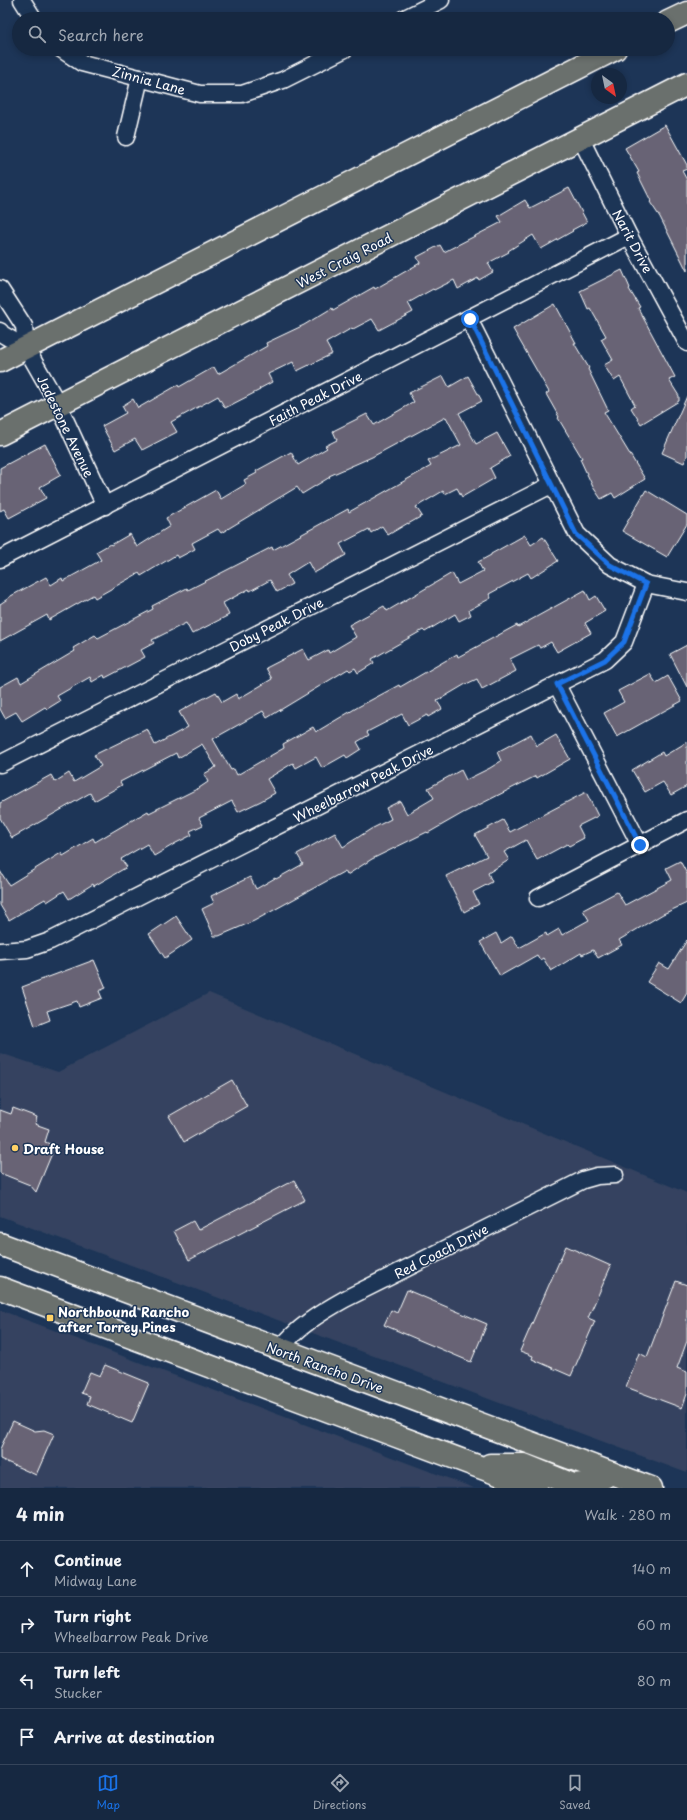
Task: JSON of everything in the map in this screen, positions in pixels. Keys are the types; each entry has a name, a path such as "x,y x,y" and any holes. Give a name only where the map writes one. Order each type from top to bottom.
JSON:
{"main road":[{"path":"675,18 687,12"},
{"path":"0,361 601,56"},
{"name":"West Craig Road","path":"0,434 687,84"},
{"name":"North Rancho Drive","path":"0,1244 279,1350 651,1488"},
{"path":"0,1288 536,1488"},
{"path":"475,1465 524,1466 573,1485 594,1483 611,1473"}],"street":[{"path":"22,0 30,12"},
{"path":"418,12 441,0"},
{"name":"Zinnia Lane","path":"72,56 82,63 200,94 242,94 283,80 331,56"},
{"path":"126,137 140,78"},
{"name":"Narit Drive","path":"581,139 629,236 687,343"},
{"name":"Faith Peak Drive","path":"0,559 470,319 629,236"},
{"name":"Jadestone Avenue","path":"0,289 24,326 26,348 58,404 105,506"},
{"path":"470,319 576,534 610,565 646,584 687,592"},
{"name":"Jadestone Avenue","path":"0,330 2,334 26,348"},
{"name":"Doby Peak Drive","path":"0,764 551,485"},
{"name":"Wheelbarrow Peak Drive","path":"0,951 27,949 50,941 605,660 624,642 646,584"},
{"path":"557,684 640,845"},
{"path":"538,898 687,820"},
{"name":"Red Coach Drive","path":"279,1350 294,1333 319,1313 583,1180 597,1176 615,1175"}],"shaded area":[{"path":"209,993 687,1193 687,1473 0,1216 0,1053 58,1072"},
{"path":"0,1310 474,1488 0,1488"}],"building":[{"path":"665,125 687,165 687,169 682,171 687,180 687,271 660,217 650,202 651,201 637,173 639,172 625,148"},
{"path":"569,188 587,222 572,230 573,231 541,249 533,235 508,251 509,252 488,263 493,272 479,280 478,278 458,289 454,280 434,290 433,289 408,303 413,312 379,330 372,319 353,329 352,328 326,343 332,354 297,371 293,362 268,374 272,382 225,408 218,396 171,422 177,432 142,450 135,439 115,450 102,426 126,413 122,406 133,399 138,408 178,385 179,387 214,367 218,374 267,346 266,343 304,325 332,308 333,310 374,287 375,289 420,263 417,257 440,245 444,252 502,222 498,216 525,200 530,208"},
{"path":"622,270 630,288 629,289 640,307 638,308 675,377 669,380 679,396 679,401 641,424 631,408 635,405 620,377 614,381 604,365 613,360 601,339 606,336 590,308 588,309 580,291"},
{"path":"555,304 576,343 574,343 589,368 588,369 608,410 604,412 645,479 615,498 612,493 601,499 593,487 580,459 582,458 558,418 559,417 546,394 549,392 513,329"},
{"path":"443,376 449,387 468,376 482,401 459,413 476,444 497,433 510,456 490,468 495,478 462,497 457,488 445,494 443,491 416,507 422,516 388,535 382,526 371,533 369,529 340,544 346,555 314,573 308,562 287,575 292,584 277,592 270,580 250,591 249,589 223,603 229,615 192,634 186,623 152,640 154,643 141,650 145,657 105,678 104,675 92,682 90,677 57,696 60,701 47,709 45,707 22,721 16,712 5,718 0,709 0,687 18,677 21,683 75,651 73,648 95,635 98,638 153,609 152,606 187,588 188,590 272,547 273,550 348,509 349,512 431,466 428,461 461,445 446,417 372,457 329,476 330,477 302,494 297,487 221,533 218,529 192,543 195,549 178,558 176,555 141,576 139,573 95,598 93,595 49,620 47,615 0,641 0,604 9,597 46,577 51,585 62,578 63,581 101,560 96,552 130,534 137,547 170,526 166,518 216,490 221,499 246,484 244,480 257,473 256,471 291,452 298,465 327,448 325,446 337,440 333,431 367,414 374,425 414,402 409,393"},
{"path":"687,396 687,456 684,463 662,453"},
{"path":"45,444 61,475 40,487 46,498 9,518 4,509 0,511 0,468"},
{"path":"646,490 687,515 687,524 667,557 622,531"},
{"path":"525,535 531,545 543,537 558,561 531,578 528,573 489,594 491,598 469,610 471,615 459,621 455,614 425,632 423,630 372,659 374,663 358,673 355,668 350,671 348,669 267,718 263,711 213,739 231,770 234,769 237,775 284,748 283,744 313,727 316,732 358,707 399,685 400,687 457,654 458,657 517,625 518,627 585,590 590,600 596,596 605,611 585,623 591,633 557,652 551,642 540,648 538,645 510,659 516,671 482,689 477,679 464,685 437,701 442,709 428,717 427,715 408,725 402,714 367,732 369,735 357,742 361,749 347,758 345,755 322,768 316,757 296,768 293,763 267,779 275,793 261,801 238,812 232,801 199,818 203,825 190,831 192,835 154,856 147,844 121,859 127,867 94,886 93,884 69,899 64,891 47,902 45,899 9,920 0,905 0,871 9,885 61,853 63,856 93,838 95,842 148,811 149,813 199,788 208,782 204,774 216,767 202,744 178,758 176,753 120,782 122,785 94,801 90,793 12,838 0,818 0,803 51,775 55,782 69,773 74,782 101,766 94,755 147,729 155,745 188,727 179,712 193,704 216,692 222,702 236,694 238,699 272,679 266,668 303,649 309,660 328,650 329,653 356,637 349,625 384,606 387,611 452,573 458,584 483,571 478,562"},
{"path":"687,645 687,687 670,654"},
{"path":"650,674 656,683 668,676 682,701 617,737 604,713 624,702 618,691"},
{"path":"531,734 537,746 556,735 570,759 537,778 536,776 463,813 428,833 427,832 372,859 347,875 345,871 254,921 219,936 214,936 202,909 214,903 211,896 250,877 256,889 275,878 276,879 303,864 297,854 335,833 343,847 371,829 391,819 386,808 400,801 407,814 434,798 428,788 461,770 466,780 490,768 501,761 497,752"},
{"path":"687,742 687,786 671,795 663,782 645,792 632,770 662,752 664,756"},
{"path":"586,792 598,816 578,826 584,838 569,846 567,844 537,860 526,840 504,852 509,860 488,873 492,882 473,892 479,904 464,912 446,876 487,856 475,835 503,820 510,832"},
{"path":"680,861 687,874 687,903 663,914 619,940 622,945 598,958 593,950 582,955 581,953 551,971 543,958 540,960 537,955 500,976 480,942 496,933 501,943 512,936 519,948 546,933 547,936 559,929 562,935 589,920 583,910 617,892 625,905 672,880 666,868"},
{"path":"176,916 192,940 165,958 149,934"},
{"path":"687,940 687,993 681,1003 647,982 659,963 669,969"},
{"path":"94,960 106,988 99,991 102,998 79,1007 77,1001 47,1011 50,1020 35,1026 22,987"},
{"path":"232,1080 247,1106 184,1142 169,1116"},
{"path":"13,1108 37,1117 35,1124 49,1129 45,1142 55,1146 36,1192 30,1185 0,1173 0,1110 11,1114"},
{"path":"294,1180 305,1200 189,1260 174,1231 193,1221 198,1230"},
{"path":"566,1246 611,1266 588,1318 595,1321 571,1376 532,1359 533,1356 520,1351"},
{"path":"676,1281 687,1285 687,1341 677,1368 687,1372 687,1394 682,1408 626,1387 639,1353 647,1357"},
{"path":"407,1290 487,1324 471,1362 384,1325 391,1310 397,1313"},
{"path":"105,1365 149,1383 132,1423 87,1404 90,1396 81,1393 90,1372 100,1376"},
{"path":"13,1421 35,1431 44,1430 54,1434 36,1475 0,1459 0,1449"}],"place":[{"name":"Draft House","path":"15,1148"},
{"name":"Northbound Rancho after Torrey Pines","path":"50,1318"}],"route":[{"path":"470,319 576,534 610,565 646,584 624,642 605,660 557,684 640,845"}]}
